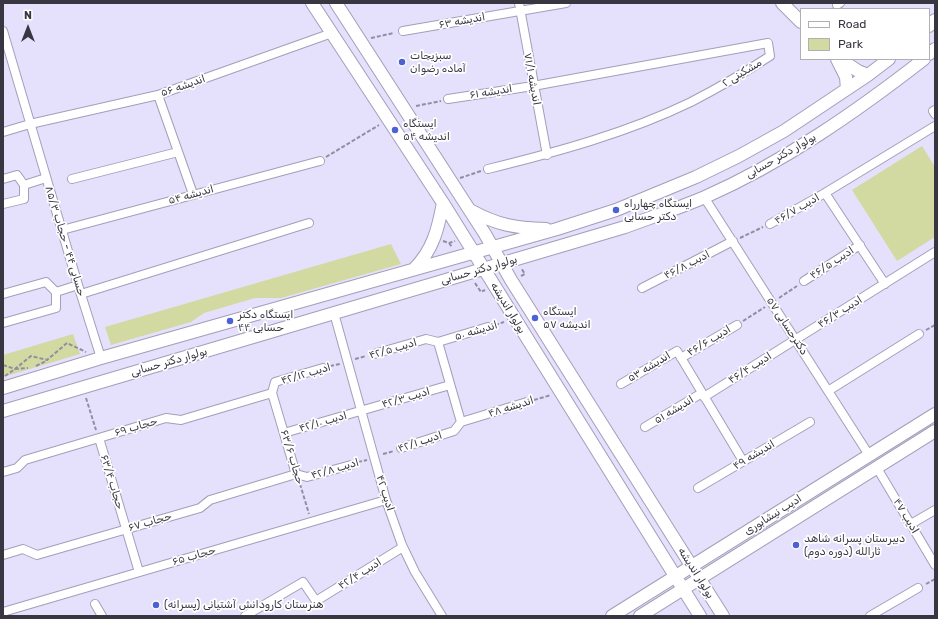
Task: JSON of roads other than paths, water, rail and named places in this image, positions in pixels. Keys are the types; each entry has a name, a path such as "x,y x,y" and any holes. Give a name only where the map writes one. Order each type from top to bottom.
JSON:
{"main road":[{"name":"بولوار اندیشه","path":"312,3 443,203 514,320 700,616"},
{"name":"بولوار اندیشه","path":"336,3 469,210 723,616"},
{"path":"782,3 800,21"},
{"path":"837,60 846,77 847,89"},
{"path":"842,60 858,71 868,75"},
{"name":"بولوار دکتر حسابی","path":"3,388 101,358 557,229 616,210 696,177 784,131 868,75 888,60"},
{"name":"بولوار دکتر حسابی","path":"3,411 625,227 704,197 746,177 793,151 881,93 923,60"},
{"path":"414,269 424,259 434,239 443,203"},
{"path":"469,210 502,224 522,228 557,229"},
{"name":"ادیب نیشابوری","path":"612,616 935,414"},
{"name":"ادیب نیشابوری","path":"640,616 935,431"}],"street":[{"name":"اندیشه ۶۳","path":"403,31 520,7 566,3"},
{"name":"اندیشه ۷۱/۱","path":"520,7 533,86 547,155"},
{"name":"حسابی ۴۴ - حجاب ۸۵/۳","path":"3,31 101,358"},
{"name":"اندیشه ۵۶","path":"3,132 30,124 158,95 332,33"},
{"name":"مشکینی ۲","path":"533,86 768,43 770,56 738,77 690,102 631,127 547,155"},
{"name":"اندیشه ۶۱","path":"448,99 533,86"},
{"path":"158,95 193,194"},
{"name":"ادیب ۴۶/۷","path":"770,224 825,193 935,126"},
{"path":"72,179 178,152"},
{"path":"488,169 547,155"},
{"name":"اندیشه ۵۴","path":"62,230 320,161"},
{"path":"3,179 17,175 24,185 24,198 3,204"},
{"path":"24,185 46,178"},
{"path":"825,193 885,284"},
{"name":"دکترحسابی ۵۷","path":"704,197 869,455"},
{"path":"81,294 309,223"},
{"name":"ادیب ۴۶/۸","path":"642,288 733,242"},
{"name":"ادیب ۴۶/۵","path":"804,281 860,245"},
{"name":"ادیب ۴۶/۳","path":"795,340 935,252"},
{"path":"3,294 46,282 56,292 56,308 3,323"},
{"path":"56,292 78,285"},
{"name":"ادیب ۴۲","path":"334,313 386,500 415,572 442,616"},
{"name":"ادیب ۴۶/۶","path":"679,354 737,325"},
{"name":"اندیشه ۵۰","path":"438,342 488,327"},
{"path":"828,391 920,334"},
{"name":"ادیب ۴۲/۵","path":"374,354 426,339 438,342"},
{"name":"ادیب ۴۶/۴","path":"703,395 795,340"},
{"path":"438,342 461,422"},
{"path":"679,354 743,462"},
{"name":"اندیشه ۵۳","path":"621,384 679,354"},
{"name":"ادیب ۴۲/۱۲","path":"272,393 275,382 323,368"},
{"name":"ادیب ۴۲/۳","path":"361,411 450,384"},
{"name":"حجاب ۶۳/۶","path":"272,393 296,474"},
{"name":"حجاب ۶۹","path":"3,472 17,468 25,460 166,418 181,420 272,393"},
{"name":"اندیشه ۵۱","path":"645,427 703,395"},
{"name":"اندیشه ۴۸","path":"461,422 527,402"},
{"name":"ادیب ۴۲/۱۰","path":"284,433 361,411"},
{"name":"ادیب ۴۲/۱","path":"401,448 454,431 461,422"},
{"name":"اندیشه ۴۹","path":"698,488 810,422"},
{"name":"حجاب ۶۳/۴","path":"99,438 139,572"},
{"name":"ادیب ۴۲/۸","path":"296,474 307,477 351,464"},
{"name":"ادیب ۴۷","path":"877,468 935,565"},
{"name":"حجاب ۶۷","path":"3,555 23,549 37,555 200,508 210,500 296,474"},
{"name":"حجاب ۶۵","path":"3,612 386,500"},
{"path":"911,524 935,510"},
{"name":"ادیب ۴۲/۴","path":"245,616 303,582 316,602 404,547"},
{"path":"870,616 918,588"},
{"path":"95,604 102,616"}],"place":[{"name":"سبزیجات آماده رضوان","path":"402,62"},
{"name":"ایستگاه اندیشه ۵۴","path":"395,130"},
{"name":"ایستگاه چهارراه دکتر حسابی","path":"616,210"},
{"name":"ایستگاه اندیشه ۵۷","path":"535,318"},
{"name":"ایستگاه دکتر حسابی ۴۴","path":"230,321"},
{"name":"دبیرستان پسرانه شاهد ثارالله (دوره دوم)","path":"796,545"},
{"name":"هنرستان کارودانش آشتیانی (پسرانه)","path":"156,605"}]}
